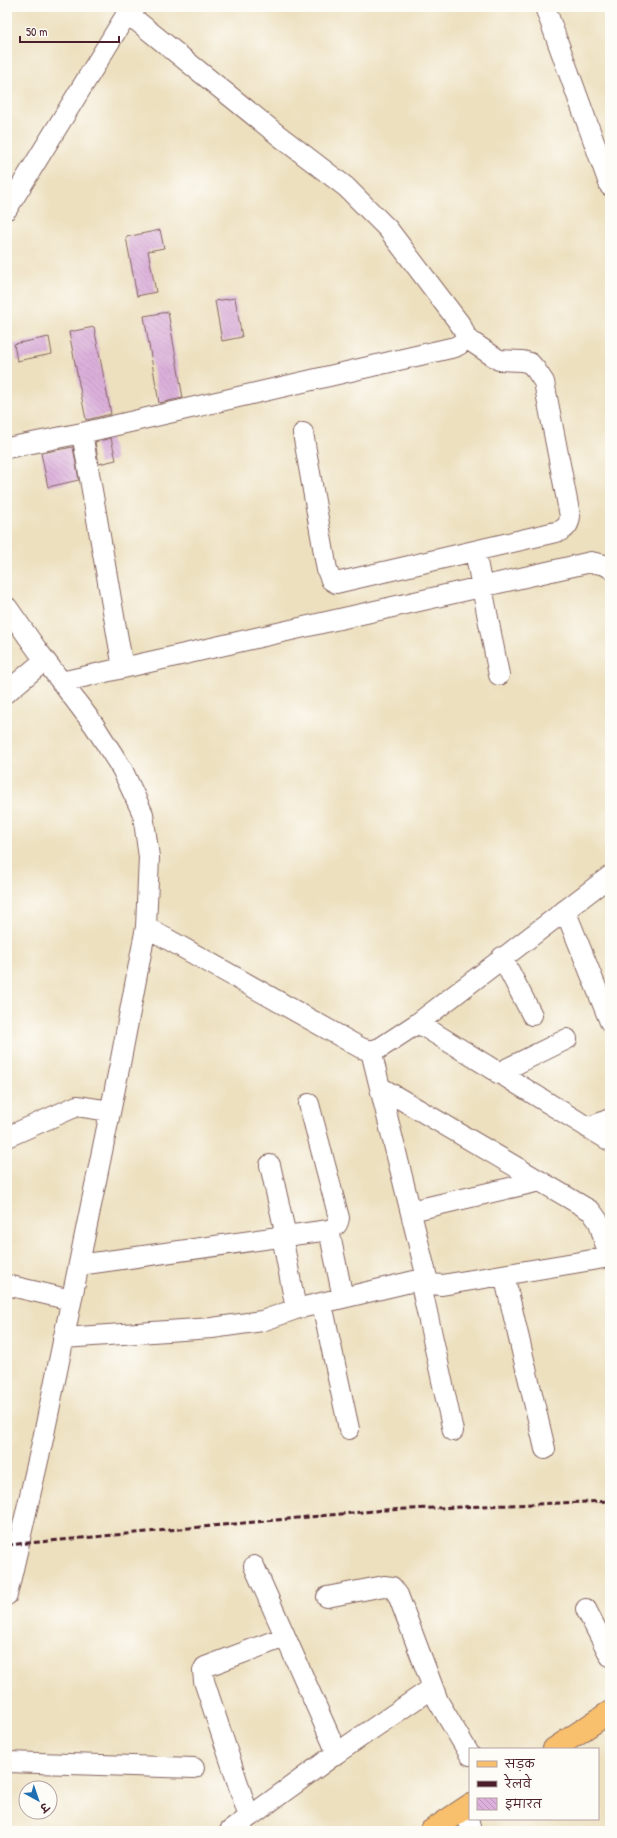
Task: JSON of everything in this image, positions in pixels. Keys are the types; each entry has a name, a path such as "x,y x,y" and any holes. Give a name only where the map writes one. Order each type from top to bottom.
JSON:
{"main road":[{"path":"556,1748 610,1712"},
{"path":"430,1831 468,1806"}],"street":[{"path":"545,7 610,186"},
{"path":"7,209 129,10 278,135 346,187 368,208 388,230 460,324 465,331 466,338 463,343 455,347 82,433 7,448"},
{"path":"303,432 326,570 331,580 336,583 560,531 569,524 570,516 544,382 530,364 522,361 498,360 466,338"},
{"path":"82,433 122,668"},
{"path":"474,551 499,675"},
{"path":"62,682 591,562 605,565 610,568"},
{"path":"7,607 94,725 122,769 143,814 149,857 146,927 43,1439 7,1595"},
{"path":"7,692 45,660"},
{"path":"146,927 361,1048 371,1051 380,1048 418,1023 502,957 610,876"},
{"path":"565,910 610,1022"},
{"path":"502,957 532,1015"},
{"path":"418,1023 610,1141"},
{"path":"498,1073 567,1039"},
{"path":"371,1051 411,1211 453,1431"},
{"path":"64,1338 212,1328 262,1321 296,1310 424,1279 436,1286 609,1257 596,1216 540,1181 380,1087"},
{"path":"78,1265 329,1230 338,1223 339,1218 309,1104"},
{"path":"8,1133 77,1106 110,1111"},
{"path":"588,1128 610,1119"},
{"path":"270,1165 284,1236 296,1310"},
{"path":"411,1211 540,1181"},
{"path":"329,1230 343,1298"},
{"path":"504,1275 545,1449"},
{"path":"7,1285 71,1300"},
{"path":"322,1304 349,1429"},
{"path":"254,1566 336,1753"},
{"path":"327,1597 384,1586 392,1586 398,1595 432,1688 469,1753"},
{"path":"586,1609 610,1656"},
{"path":"285,1637 205,1667 203,1671 237,1827 336,1753 432,1688"},
{"path":"7,1762 194,1768"},
{"path":"470,1820 471,1831"}],"building":[{"path":"160,230 164,248 148,251 156,292 137,296 126,237"},
{"path":"235,298 242,337 222,341 215,301"},
{"path":"168,312 183,398 159,403 144,316"},
{"path":"94,327 111,414 86,420 69,332"},
{"path":"49,337 52,354 17,361 14,344"},
{"path":"111,438 116,460 99,464 95,442"},
{"path":"73,447 79,480 48,487 41,453"}],"railway":[{"path":"7,1545 384,1510 610,1501"}]}
